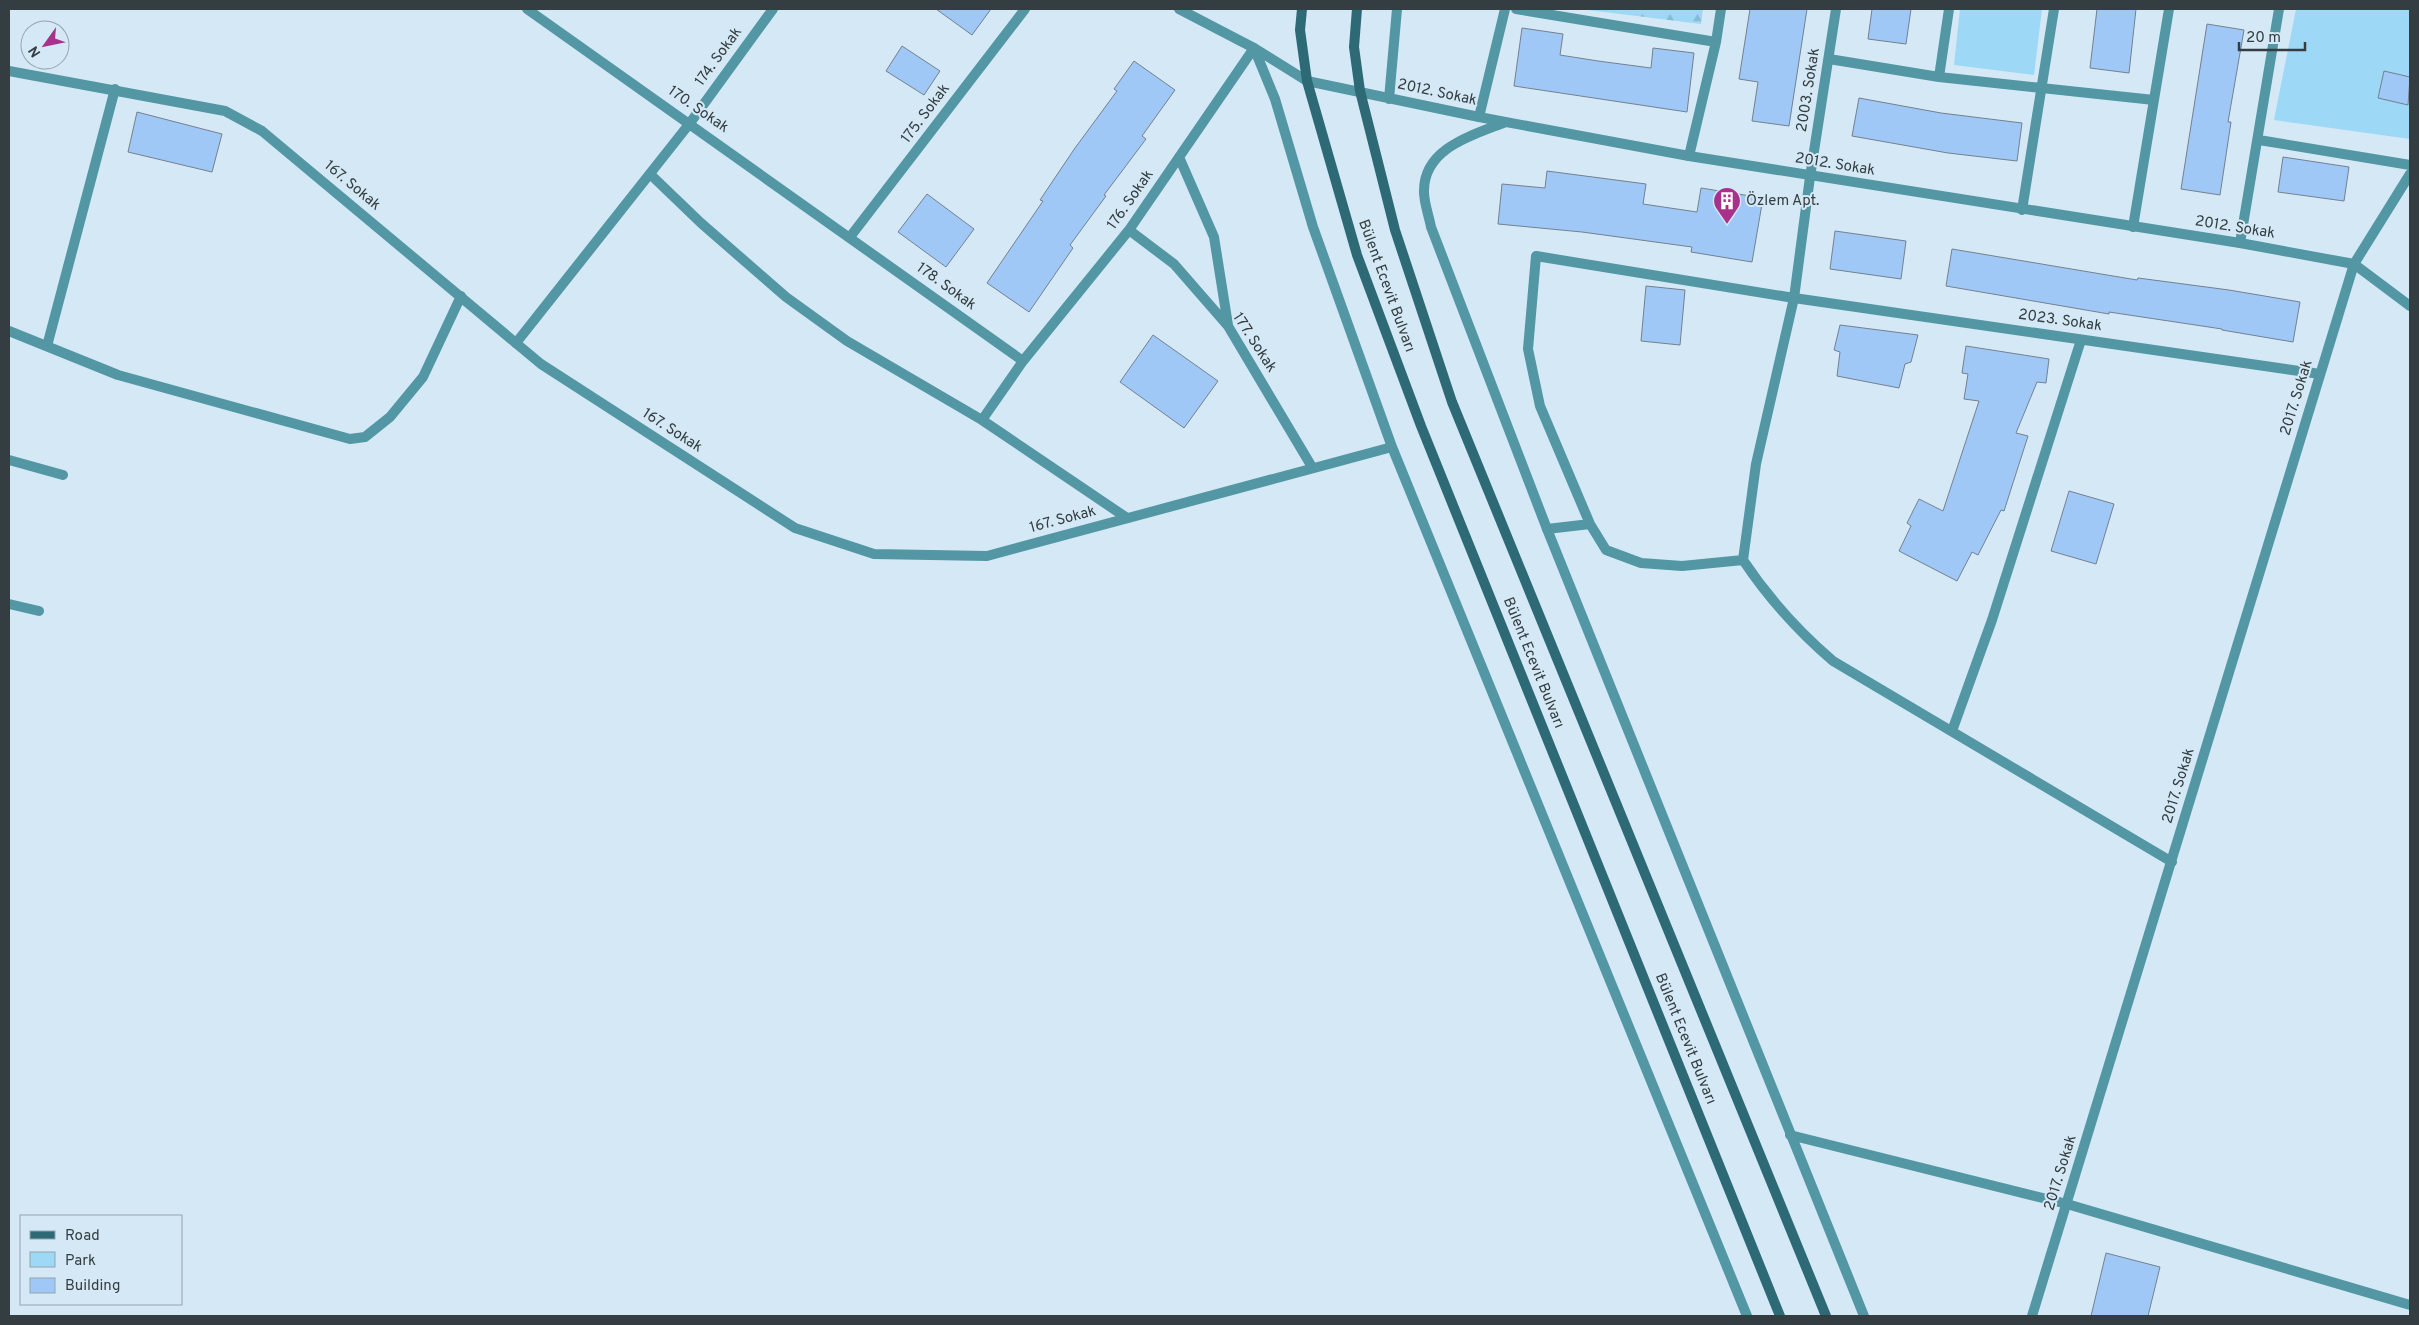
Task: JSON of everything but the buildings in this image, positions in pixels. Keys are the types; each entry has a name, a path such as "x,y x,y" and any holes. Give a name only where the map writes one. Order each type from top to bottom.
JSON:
{"main road":[{"name":"Bülent Ecevit Bulvarı","path":"1302,9 1300,30 1307,81 1357,255 1418,417 1780,1316"},
{"name":"Bülent Ecevit Bulvarı","path":"1357,9 1354,47 1360,91 1396,230 1452,402 1826,1316"}],"street":[{"name":"174. Sokak","path":"516,343 690,123 773,9"},
{"name":"175. Sokak","path":"850,237 1025,9"},
{"name":"2012. Sokak","path":"1179,9 1254,48 1307,81 1479,117 1689,156 2354,264 2410,306"},
{"path":"1389,99 1397,9"},
{"path":"1479,117 1505,9"},
{"path":"1516,9 1716,42"},
{"path":"1689,156 1716,42 1721,9"},
{"name":"2003. Sokak","path":"1743,560 1756,464 1794,298 1810,177 1836,9"},
{"path":"1939,77 1949,9"},
{"path":"2022,210 2043,88 2054,9"},
{"path":"2133,227 2169,9"},
{"path":"2240,244 2280,9"},
{"name":"170. Sokak","path":"534,11 850,237"},
{"name":"176. Sokak","path":"982,420 1024,361 1129,230 1254,48"},
{"path":"1254,48 1274,99 1313,227 1392,447 1748,1316"},
{"path":"1829,59 1939,77 2154,100"},
{"name":"167. Sokak","path":"9,71 115,89 224,112 262,130 541,364 795,528 874,554 987,556 1392,447"},
{"path":"47,346 115,89"},
{"path":"1506,122 1456,141 1442,152 1428,172 1424,192 1431,226 1547,530 1864,1316"},
{"path":"2259,140 2410,165"},
{"path":"1179,157 1214,237 1228,326"},
{"path":"650,174 701,223 786,297 847,341 982,420 1127,518"},
{"name":"2017. Sokak","path":"2032,1316 2354,264 2410,174"},
{"name":"177. Sokak","path":"1129,230 1174,264 1228,326 1312,467"},
{"name":"178. Sokak","path":"850,237 1024,361"},
{"name":"2023. Sokak","path":"1590,524 1540,406 1528,349 1536,256 1794,298 2320,374"},
{"path":"9,331 118,375 350,439 365,437 390,417 423,376 461,296"},
{"path":"1952,731 1992,620 2081,340"},
{"path":"9,460 63,475"},
{"path":"1547,530 1590,524 1606,550 1642,564 1682,566 1743,560 1772,601 1789,620 1834,661 2172,862"},
{"path":"9,604 39,611"},
{"path":"1790,1135 2067,1204 2410,1306"}],"green space":[{"path":"1580,9 1703,9 1701,24"},
{"path":"1960,9 2042,9 2034,75 1954,65"},
{"path":"2296,9 2410,9 2410,139 2274,120"}],"place":[{"name":"Özlem Apt.","path":"1727,225"}]}
